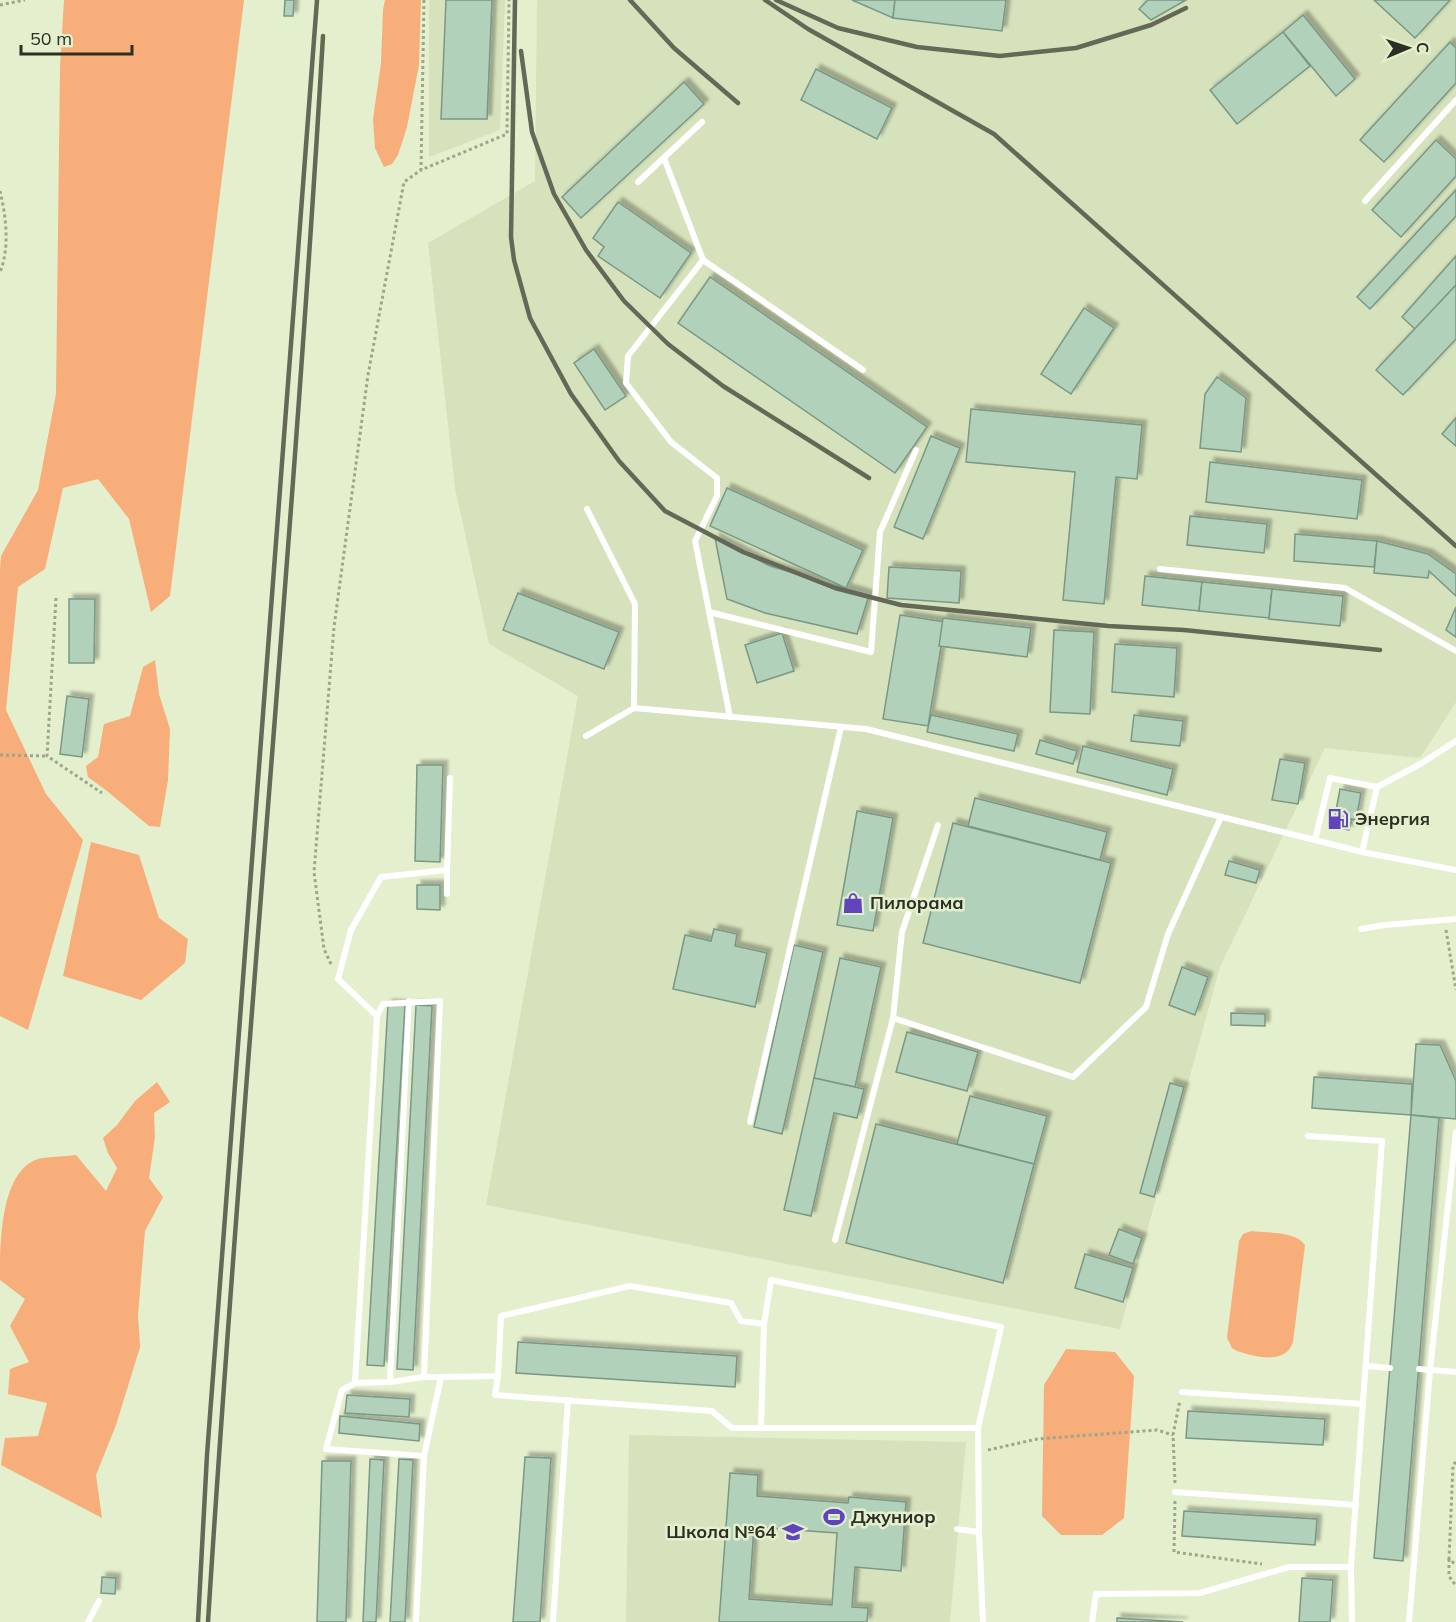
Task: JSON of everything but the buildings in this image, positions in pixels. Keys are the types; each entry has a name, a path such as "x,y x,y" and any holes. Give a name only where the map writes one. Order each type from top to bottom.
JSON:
{"lane":[{"path":"1365,201 1456,100"},
{"path":"638,182 702,122"},
{"path":"664,158 703,260 863,370"},
{"path":"703,260 628,356 626,383 671,442 717,478 717,496 695,541 730,717"},
{"path":"709,612 871,652 879,532 916,450"},
{"path":"587,509 635,604 634,708"},
{"path":"1160,569 1346,588 1456,651"},
{"path":"586,736 634,708 866,729 1362,852 1456,870"},
{"path":"750,1122 841,727"},
{"path":"1315,840 1330,778 1377,787 1422,763 1456,741"},
{"path":"447,894 450,778"},
{"path":"1362,852 1377,787"},
{"path":"894,1018 1073,1077 1146,1007 1168,934 1221,817"},
{"path":"835,1240 894,1018 902,932 938,825"},
{"path":"377,1016 338,979 351,930 381,877 447,870"},
{"path":"1361,929 1456,919"},
{"path":"355,1383 377,1016 383,1004 440,1000 424,1377"},
{"path":"390,1382 409,1002"},
{"path":"1409,1622 1430,1370 1456,1132"},
{"path":"1308,1136 1382,1141 1352,1567 1352,1622"},
{"path":"761,1428 764,1324 771,1280 1001,1327 978,1428 983,1622"},
{"path":"764,1324 741,1321 731,1303 630,1286 501,1317 495,1395 712,1411 732,1428 978,1428"},
{"path":"1366,1366 1390,1368"},
{"path":"1419,1369 1456,1372"},
{"path":"424,1456 326,1449 342,1390 355,1383 390,1382 424,1377 498,1376"},
{"path":"416,1622 424,1456 441,1377"},
{"path":"1182,1392 1363,1404"},
{"path":"554,1622 568,1400"},
{"path":"1175,1492 1356,1505"},
{"path":"957,1529 979,1532"},
{"path":"1092,1622 1096,1594 1200,1593 1290,1567 1352,1567"},
{"path":"88,1622 99,1601"}],"path":[{"path":"0,5 25,0"},
{"path":"421,170 424,0"},
{"path":"338,979 324,949 314,872 334,627 368,375 405,182 421,170 507,134 509,0"},
{"path":"0,191 4,208 5,246 0,272"},
{"path":"47,756 56,598"},
{"path":"0,754 47,756 102,793"},
{"path":"1445,920 1456,990"},
{"path":"1182,1392 1173,1435 1174,1552 1266,1564"},
{"path":"978,1452 1037,1439 1157,1430 1173,1435"},
{"path":"1456,1462 1453,1465 1449,1559 1449,1576 1456,1586"},
{"path":"1449,1559 1456,1565"}],"shaded area":[{"path":"64,0 244,0 170,596 151,612 129,519 98,479 63,488 45,569 18,587 6,710 46,794 83,840 28,1030 0,1016 0,570 1,556 38,490 56,394 60,67"},
{"path":"385,0 421,0 419,65 407,127 398,155 392,164 384,167 375,148 373,119 381,63"},
{"path":"429,0 505,0 500,130 429,157"},
{"path":"537,0 1456,0 1456,702 1420,758 1325,748 1220,967 1120,1329 486,1205 578,696 489,644 455,488 428,243 535,181"},
{"path":"155,660 159,694 170,729 168,780 160,827 149,826 88,777 86,766 98,757 104,724 130,716 143,667"},
{"path":"91,842 139,855 159,918 188,939 185,963 141,1000 63,976"},
{"path":"157,1082 170,1102 154,1113 155,1137 149,1178 163,1197 145,1231 138,1315 140,1347 116,1425 96,1475 102,1518 1,1465 5,1438 38,1436 47,1403 8,1394 10,1369 29,1362 10,1326 25,1299 0,1280 2,1229 9,1193 16,1178 25,1166 38,1159 76,1155 106,1191 117,1168 108,1153 103,1138 117,1125 135,1101"},
{"path":"1251,1231 1288,1235 1301,1240 1305,1245 1293,1342 1284,1354 1277,1357 1261,1357 1237,1351 1232,1348 1227,1338 1239,1241 1243,1234"},
{"path":"1066,1349 1115,1352 1134,1376 1124,1518 1102,1535 1061,1535 1042,1516 1044,1385"},
{"name":"Школа №64","path":"629,1435 966,1442 950,1622 626,1622"}],"railway":[{"path":"198,1622 207,1455 317,0"},
{"path":"515,0 511,237 514,260 530,318 571,394 619,461 665,511 743,552 835,588 901,605 1380,650"},
{"path":"630,0 674,48 738,103"},
{"path":"765,0 808,29 994,134 1456,546"},
{"path":"776,0 838,28 917,47 1000,56 1076,48 1151,25 1186,8"},
{"path":"208,1622 221,1424 297,433 323,36"},
{"path":"521,51 532,132 554,194 586,250 624,301 668,344 723,386 869,478"}],"place":[{"name":"Энергия","path":"1338,819"},
{"name":"Пилорама","path":"853,903"},
{"name":"Джуниор","path":"834,1517"},
{"name":"Школа №64","path":"793,1532"}]}
